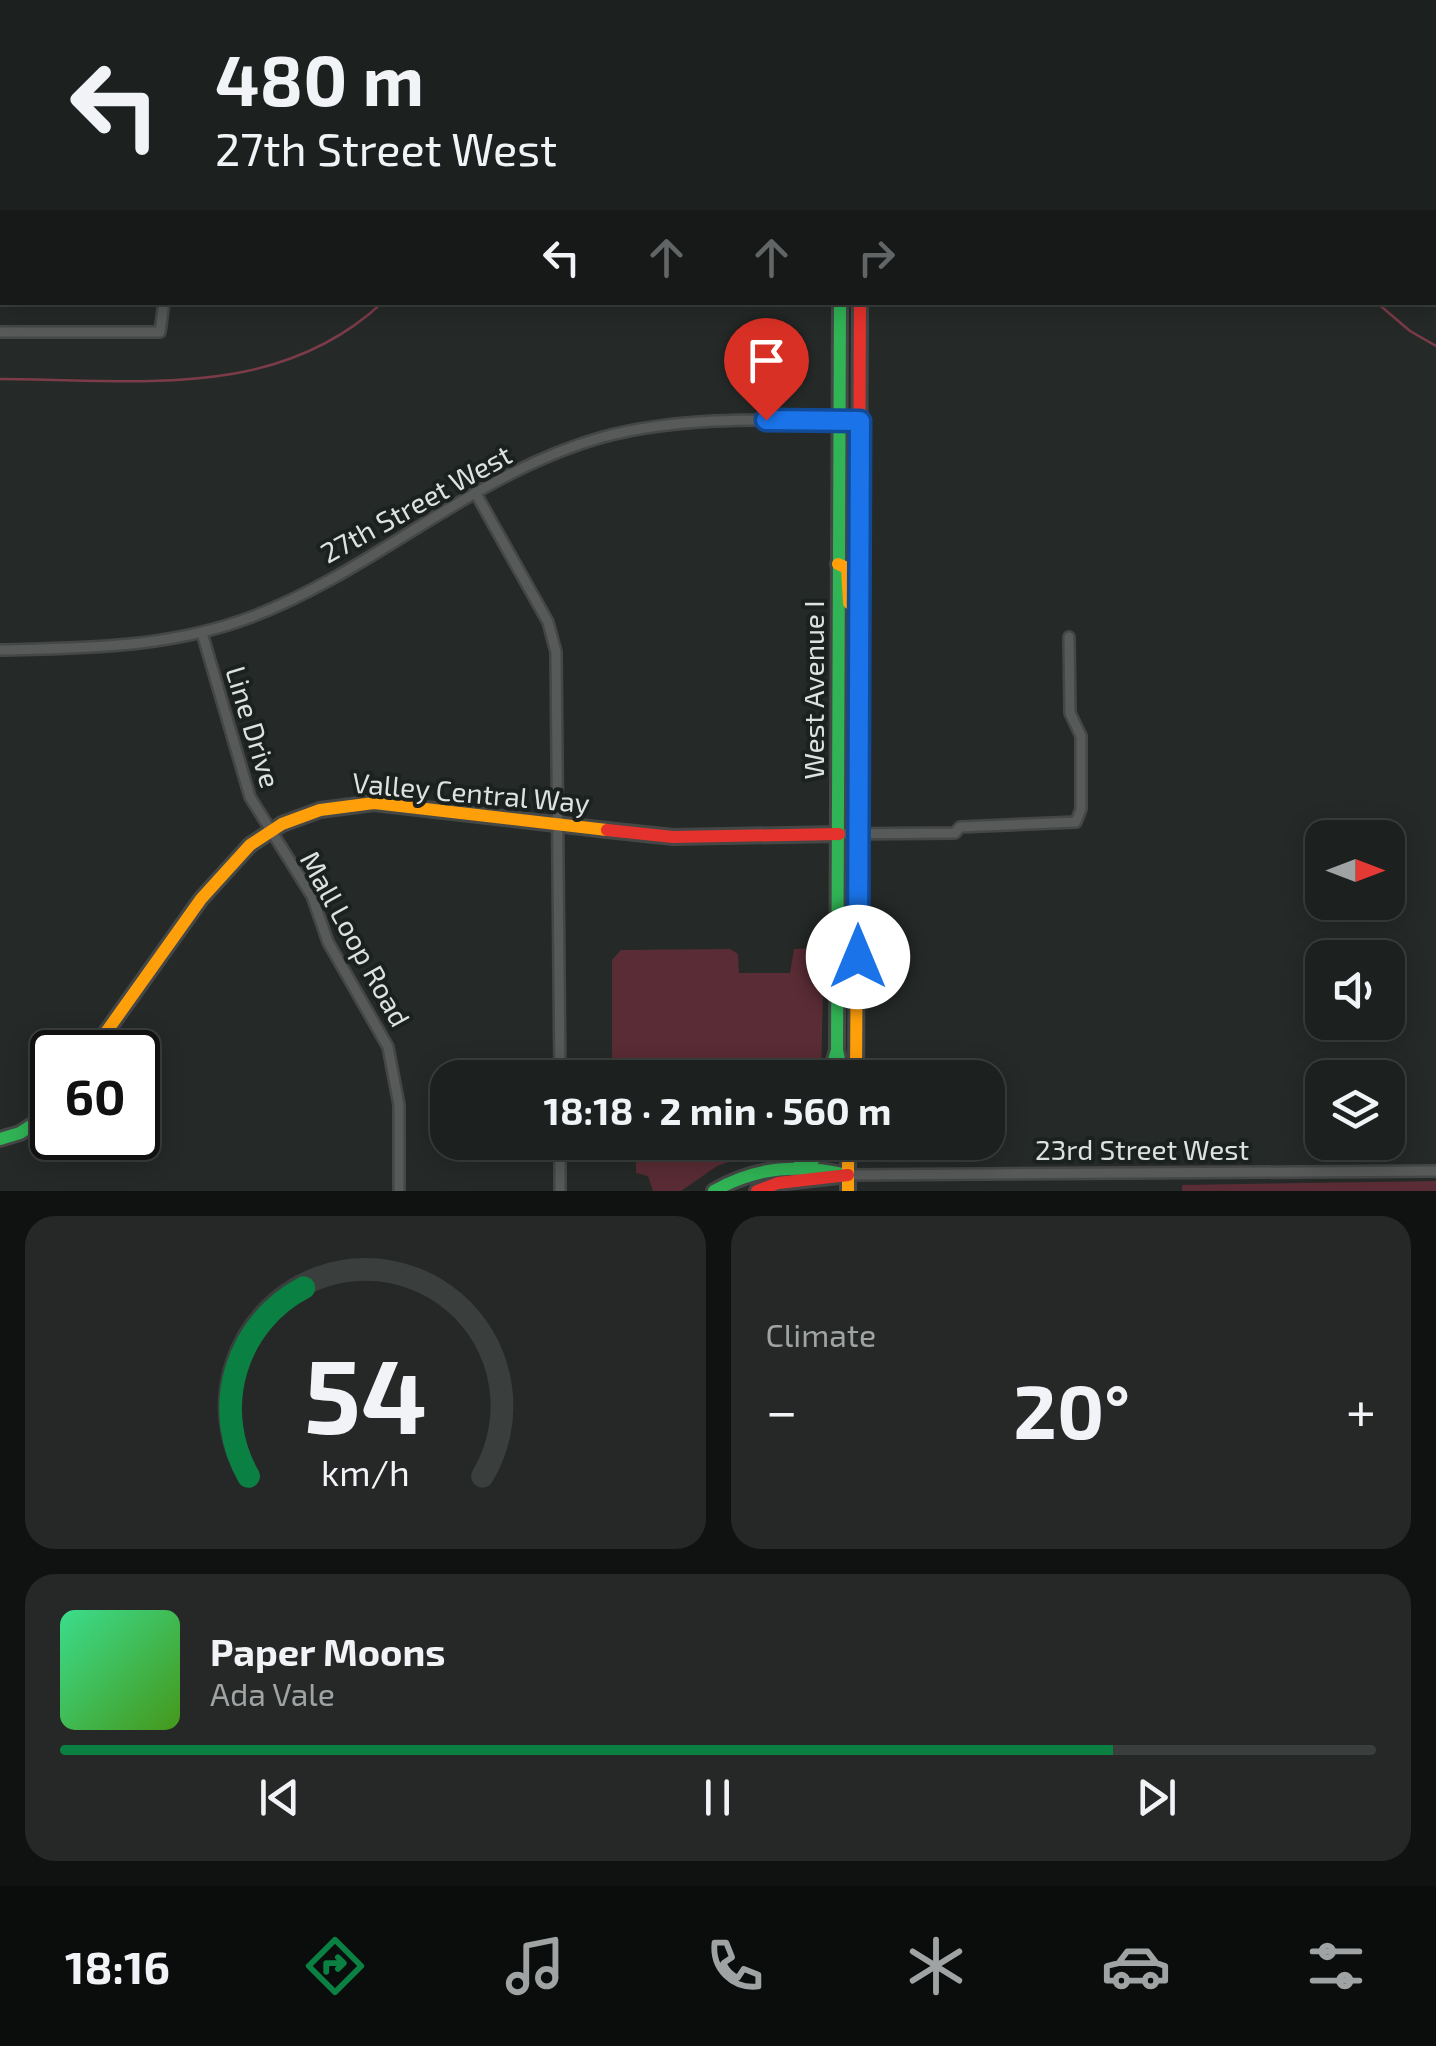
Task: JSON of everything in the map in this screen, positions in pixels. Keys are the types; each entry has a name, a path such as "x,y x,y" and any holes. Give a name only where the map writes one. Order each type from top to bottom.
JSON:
{"main road":[{"name":"West Avenue I","path":"840,305 840,1060"},
{"name":"West Avenue I","path":"856,1060 860,305"},
{"path":"838,564 847,568 850,619 858,632"},
{"name":"Valley Central Way","path":"107,1030 148,970 213,888 268,831 330,807 374,804 673,837 839,834"},
{"path":"834,1060 837,1050"},
{"path":"0,1139 30,1126"},
{"path":"714,1191 748,1172 813,1160"},
{"path":"848,1160 848,1191"},
{"path":"786,1168 848,1174"},
{"path":"756,1191 772,1184 823,1183 848,1174"}],"street":[{"path":"0,332 160,332 164,305"},
{"name":"27th Street West","path":"0,650 110,648 202,633 304,593 475,492 565,450 654,426 708,420 860,421"},
{"path":"475,492 548,622 556,652 560,1060"},
{"name":"Line Drive","path":"202,633 232,748 268,831"},
{"path":"839,834 956,833 960,827 1076,822 1081,809 1081,736 1070,713 1069,638"},
{"name":"Mall Loop Road","path":"268,831 312,896 328,942 388,1046 399,1105 400,1191"},
{"path":"560,1160 560,1191"},
{"name":"23rd Street West","path":"848,1174 1436,1171"}],"shaded area":[{"path":"824,948 821,1060 612,1060 612,960 621,950 730,949 738,954 739,973 790,973 794,949"},
{"path":"636,1160 734,1160 717,1166 681,1191 653,1191 648,1176 636,1173"},
{"path":"1436,1181 1436,1191 1182,1191 1182,1185"}],"waterway":[{"path":"0,379 153,381 251,370 297,356 341,334 379,305"},
{"path":"1380,305 1410,331 1436,346"}],"traffic: fast":[{"path":"839,1060 840,305"},
{"path":"834,1060 837,1050"},
{"path":"0,1139 30,1126"},
{"path":"800,1163 813,1160"},
{"path":"714,1191 746,1176 779,1170 813,1169 848,1175"}],"traffic: slow":[{"path":"838,564 847,568 849,603"},
{"path":"856,1060 858,728"},
{"path":"108,1030 201,899 250,845 282,824 320,810 374,803 607,830"},
{"path":"848,1160 848,1191"}],"traffic: jam":[{"path":"858,728 860,305"},
{"path":"607,830 673,837 839,834"},
{"path":"757,1191 778,1183 848,1175"}],"route":[{"path":"766,420 860,421 858,957"}]}
